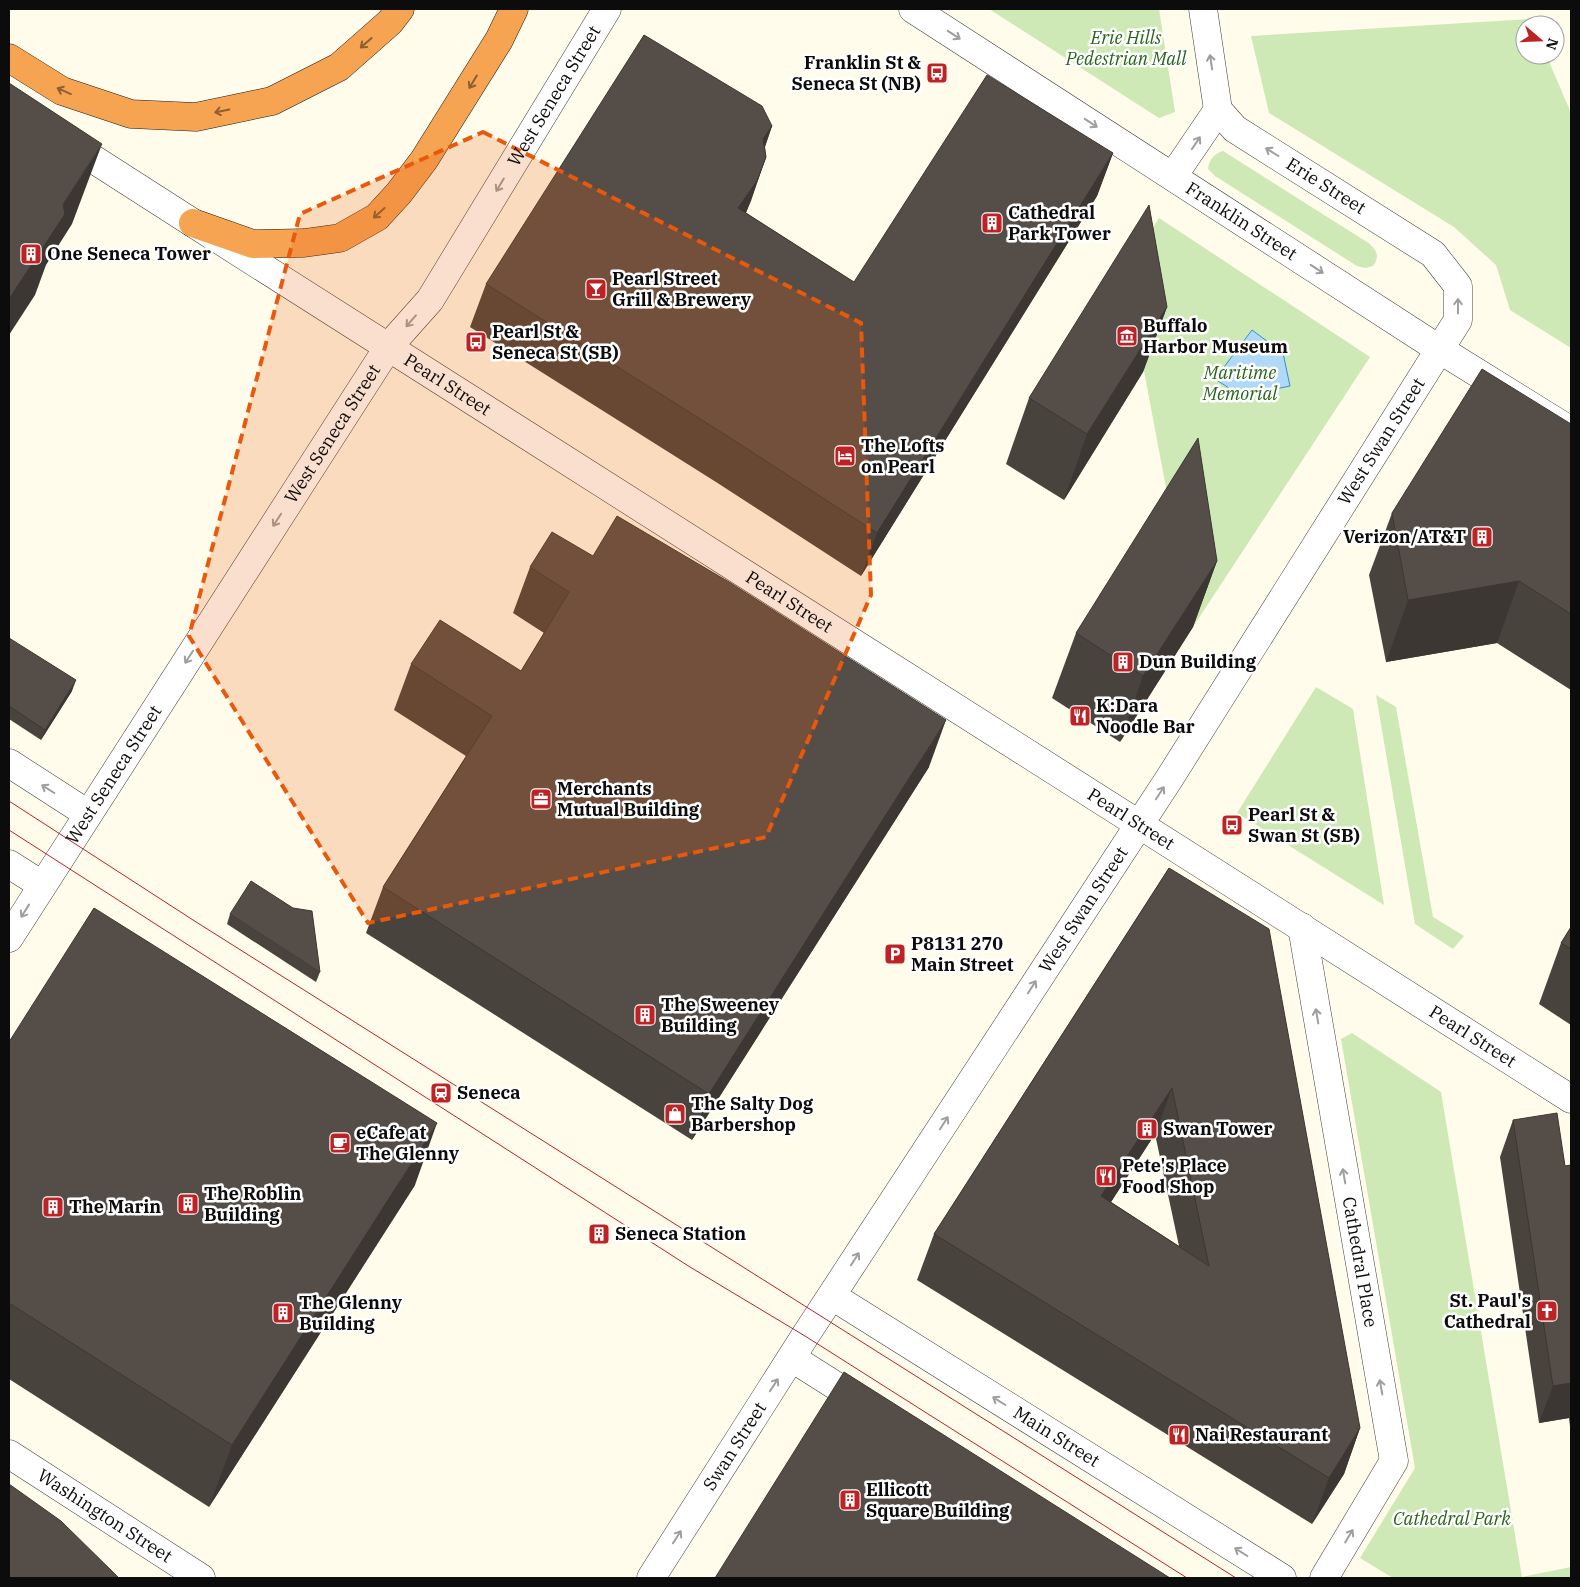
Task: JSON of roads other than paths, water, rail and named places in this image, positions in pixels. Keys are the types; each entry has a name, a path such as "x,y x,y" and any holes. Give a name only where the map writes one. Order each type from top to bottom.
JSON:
{"highway":[{"path":"9,58 62,91 131,114 196,116 272,101 339,67 390,22 400,9"},
{"path":"193,223 253,244 304,243 340,238 377,217 399,194 424,160 499,40 514,9"}],"street":[{"name":"West Seneca Street","path":"9,938 389,346 430,300 607,9"},
{"name":"Franklin Street","path":"913,9 1439,349 1571,431"},
{"path":"1173,176 1218,110 1203,9"},
{"name":"Pearl Street","path":"9,105 1571,1099"},
{"name":"Erie Street","path":"1218,110 1234,129 1433,254 1458,286 1458,320 1439,349"},
{"name":"West Swan Street","path":"826,1305 1140,824 1439,349"},
{"path":"9,763 88,814"},
{"path":"9,864 42,885"},
{"name":"Cathedral Place","path":"1302,927 1394,1461 1324,1578"},
{"name":"Swan Street","path":"651,1578 826,1305"},
{"name":"Main Street","path":"826,1305 1282,1578"},
{"path":"792,1358 891,1421"},
{"name":"Washington Street","path":"9,1454 201,1578"}],"water":[{"path":"1252,330 1283,353 1290,386 1241,396 1215,379"}],"tram line":[{"path":"9,801 193,920 1236,1578"},
{"path":"9,830 690,1267 805,1336 1187,1578"}],"place":[{"name":"Franklin St & Seneca St (NB)","path":"937,73"},
{"name":"Cathedral Park Tower","path":"992,223"},
{"name":"One Seneca Tower","path":"31,254"},
{"name":"Pearl Street Grill & Brewery","path":"596,289"},
{"name":"Buffalo Harbor Museum","path":"1127,336"},
{"name":"Pearl St & Seneca St (SB)","path":"476,342"},
{"name":"The Lofts on Pearl","path":"845,456"},
{"name":"Verizon/AT&T","path":"1482,537"},
{"name":"Dun Building","path":"1123,662"},
{"name":"K:Dara Noodle Bar","path":"1080,716"},
{"name":"Merchants Mutual Building","path":"541,799"},
{"name":"Pearl St & Swan St (SB)","path":"1232,825"},
{"name":"P8131 270 Main Street","path":"895,954"},
{"name":"The Sweeney Building","path":"645,1015"},
{"name":"Seneca","path":"441,1093"},
{"name":"The Salty Dog Barbershop","path":"675,1114"},
{"name":"Swan Tower","path":"1147,1129"},
{"name":"eCafe at The Glenny","path":"340,1143"},
{"name":"Pete's Place Food Shop","path":"1106,1176"},
{"name":"The Roblin Building","path":"188,1204"},
{"name":"The Marin","path":"53,1207"},
{"name":"Seneca Station","path":"599,1234"},
{"name":"St. Paul's Cathedral","path":"1547,1311"},
{"name":"The Glenny Building","path":"283,1313"},
{"name":"Nai Restaurant","path":"1179,1435"},
{"name":"Ellicott Square Building","path":"850,1500"}],"park label":[{"name":"Erie Hills Pedestrian Mall","path":"1126,48"},
{"name":"Maritime Memorial","path":"1240,383"},
{"name":"Cathedral Park","path":"1452,1519"}]}
